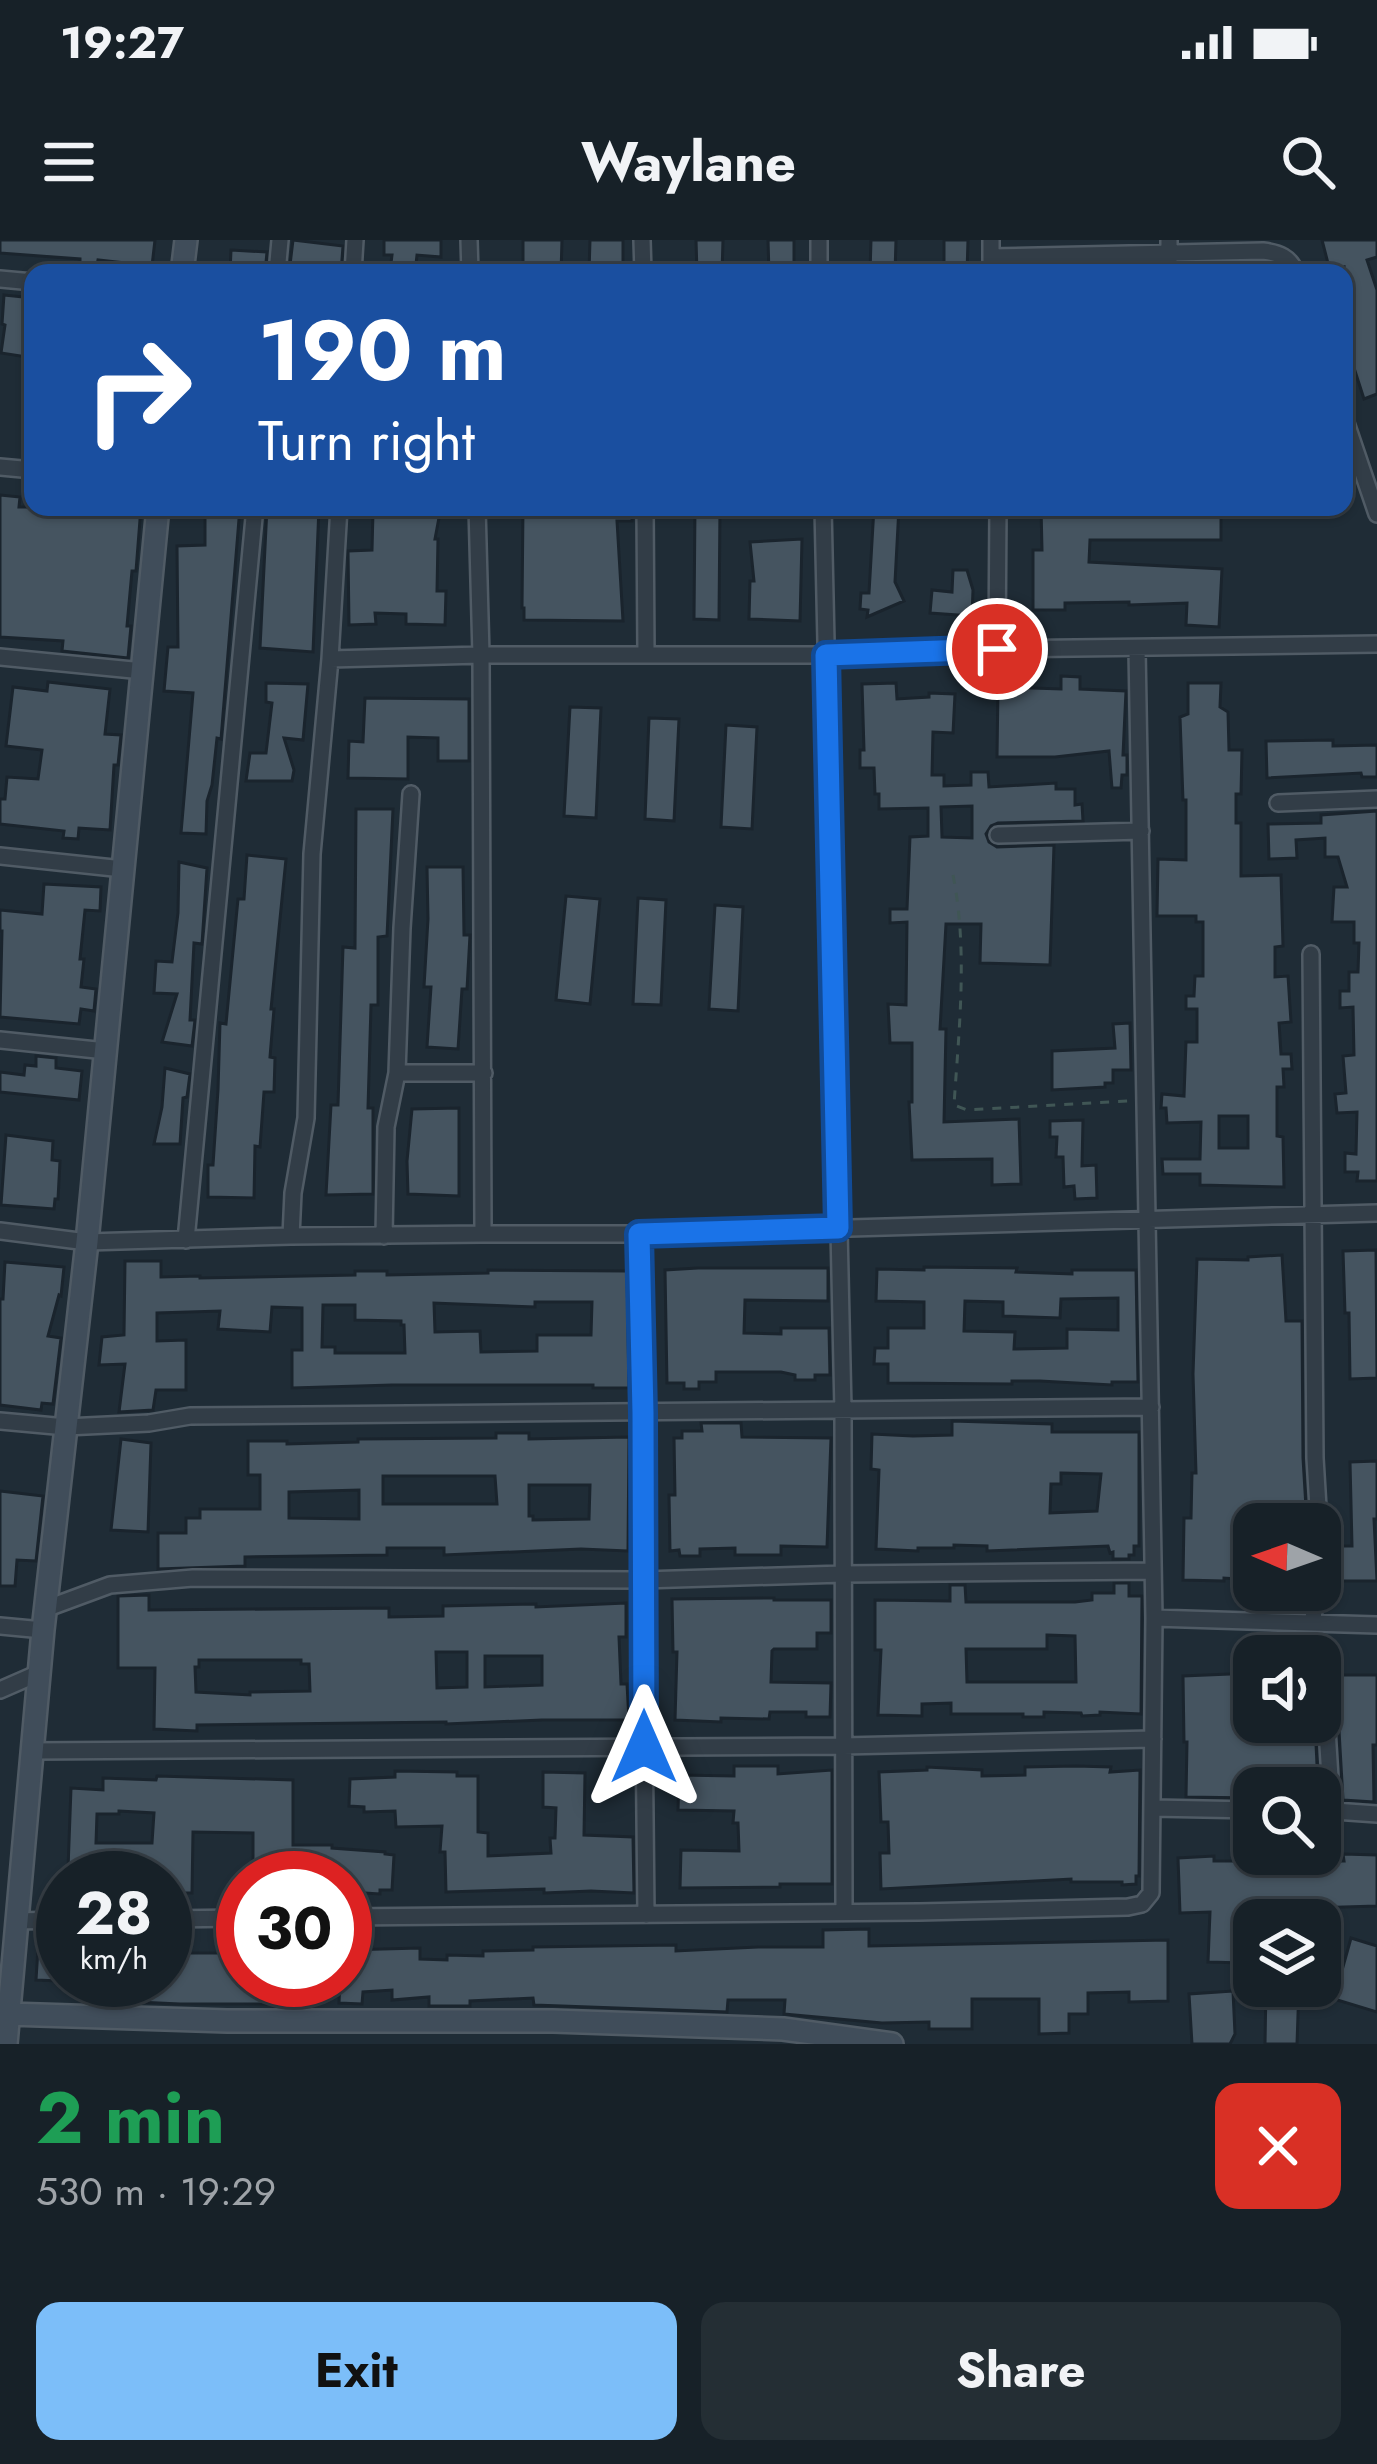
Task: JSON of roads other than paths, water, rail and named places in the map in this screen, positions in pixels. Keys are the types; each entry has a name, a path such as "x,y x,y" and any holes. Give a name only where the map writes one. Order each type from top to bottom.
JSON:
{"street":[{"path":"991,257 1169,247 1279,253 1293,264"},
{"path":"1353,453 1377,514"},
{"path":"6,2044 44,1620 87,1242 157,516"},
{"path":"186,1240 254,516"},
{"path":"291,1236 306,1118 312,854 338,516"},
{"path":"477,516 483,1234"},
{"path":"645,516 646,654"},
{"path":"823,516 844,1410 844,1912"},
{"path":"997,649 998,516"},
{"path":"330,659 1377,644"},
{"path":"372,1917 1128,1907 1142,1904 1151,1893 1154,1618 1137,649"},
{"path":"0,657 143,671"},
{"path":"384,1236 386,1127 398,1073 411,794"},
{"path":"1278,802 1377,799"},
{"path":"998,835 1141,831"},
{"path":"0,856 123,869"},
{"path":"1311,954 1318,1503"},
{"path":"0,1040 106,1051"},
{"path":"398,1073 484,1073"},
{"path":"0,1232 87,1242 639,1234 1377,1213"},
{"path":"639,1234 646,1915"},
{"path":"0,1420 66,1427 190,1416 1151,1407"},
{"path":"0,1626 44,1620 110,1586 193,1578 643,1580 1153,1570"},
{"path":"1313,1623 1314,1611"},
{"path":"1154,1618 1377,1624"},
{"path":"0,1690 39,1673"},
{"path":"32,1751 843,1746 1153,1739"},
{"path":"1153,1808 1233,1810"},
{"path":"1341,1811 1377,1814"},
{"path":"16,1921 36,1921"},
{"path":"9,2014 553,2021 708,2036 783,2030 892,2044"}]}
